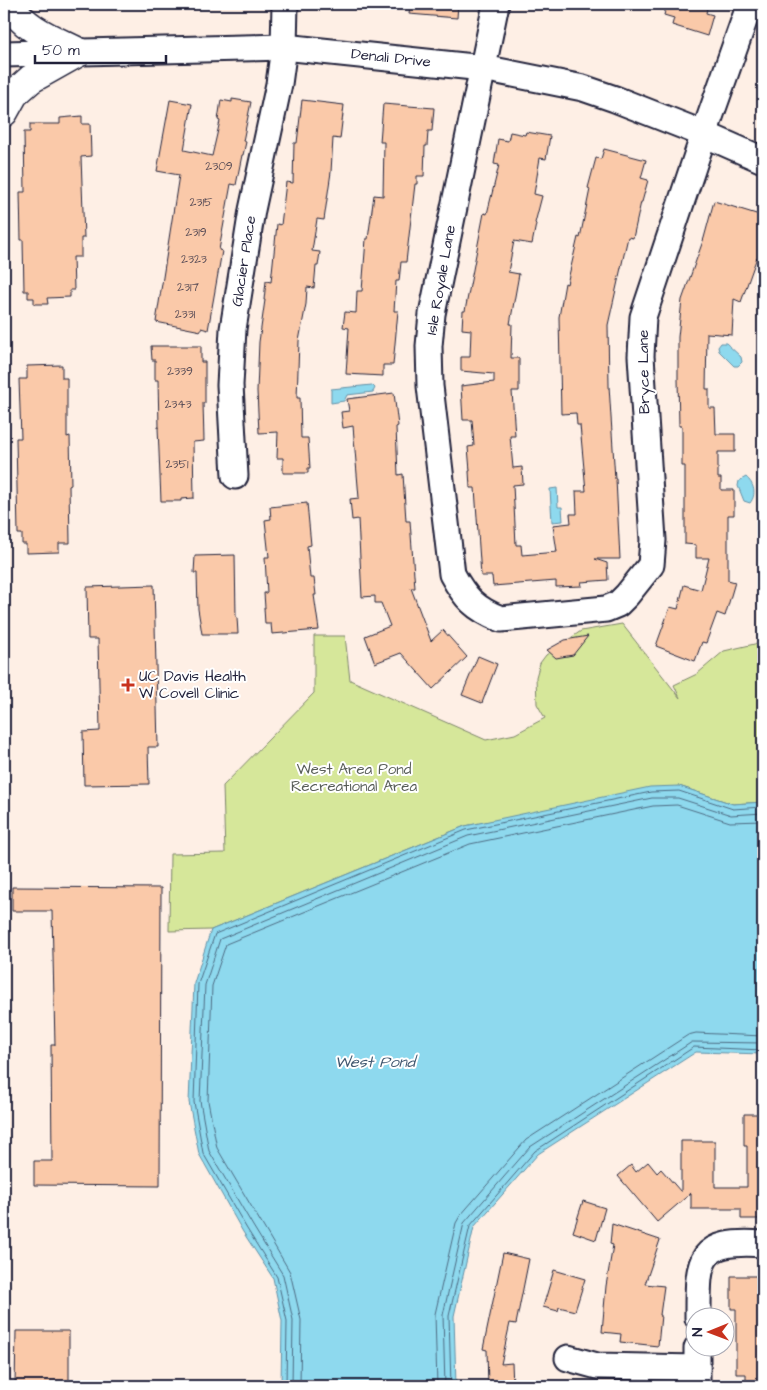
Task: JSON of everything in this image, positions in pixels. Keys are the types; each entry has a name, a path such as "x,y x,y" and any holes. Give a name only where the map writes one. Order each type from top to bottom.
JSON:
{"main road":[{"path":"10,4 14,12 28,25 79,52"},
{"path":"4,112 14,94 31,79 79,52"}],"street":[{"name":"Glacier Place","path":"236,476 230,385 233,329 252,210 279,84 284,47 285,4"},
{"name":"Isle Royale Lane","path":"496,4 432,314 429,346 430,386 452,574 472,604 486,613 501,619 537,616"},
{"name":"Bryce Lane","path":"537,616 606,609 618,604 627,596 651,565 654,540 641,356 644,317 704,134 750,4"},
{"name":"Denali Drive","path":"4,54 284,47 483,68 583,88 704,134 763,160"},
{"path":"698,1308 698,1278 701,1264 708,1252 719,1247 734,1244 763,1244"},
{"path":"568,1358 597,1366 697,1367"}],"green space":[{"name":"West Area Pond Recreational Area","path":"622,624 680,698 674,685 697,674 724,651 763,642 763,802 733,804 679,786 465,826 211,930 169,931 170,854 225,853 223,786 314,693 314,636 345,636 350,680 486,740 515,734 545,718 537,704 536,677 540,663 546,655 581,631"}],"water":[{"path":"721,343 726,343 741,357 742,362 738,366 734,366 719,351 718,347"},
{"path":"372,385 375,388 373,392 347,395 344,401 331,403 331,389"},
{"path":"746,477 754,489 750,503 744,501 738,486 739,481"},
{"path":"557,488 558,507 562,507 563,521 552,522 550,489"},
{"name":"West Pond","path":"679,786 733,804 763,802 763,1054 696,1052 538,1154 474,1227 454,1316 456,1386 281,1386 282,1321 273,1278 243,1232 199,1154 189,1102 194,983 211,930 465,826 650,787"}],"building":[{"path":"410,4 458,4 457,18 409,14"},
{"path":"667,4 708,4 706,13 713,15 707,36 672,25 674,18 664,15"},
{"path":"232,99 251,102 243,141 246,142 236,185 231,184 219,250 222,251 208,330 201,328 201,331 156,322 179,175 157,171 170,100 192,104 184,150 212,156 220,121 218,120 221,100 232,102"},
{"path":"302,100 344,105 340,139 333,138 331,172 324,220 317,219 312,251 320,252 318,266 316,266 314,288 307,287 306,304 299,341 297,398 300,398 301,438 308,438 310,468 308,468 308,473 283,473 283,458 277,458 278,432 259,433 257,391 259,342 266,281 271,282 277,224 281,225 286,182 293,183 294,143 297,143"},
{"path":"383,104 434,108 432,131 428,131 427,146 425,146 424,176 417,176 417,184 415,184 406,262 401,262 399,281 396,281 394,311 398,311 393,365 383,365 383,376 346,374 349,328 343,327 345,312 356,313 357,291 362,291 366,239 368,239 374,195 383,196 384,142 380,142"},
{"path":"82,116 82,124 90,124 91,156 81,157 84,238 81,238 81,257 73,257 74,290 70,290 70,297 47,298 48,304 34,304 34,298 28,298 28,291 24,291 23,240 21,240 20,192 25,192 24,132 30,132 30,124 60,124 60,118"},
{"path":"510,132 525,135 526,132 550,136 546,159 540,158 534,194 542,196 532,244 514,241 508,272 519,274 510,324 512,324 511,358 519,358 519,391 512,391 515,436 510,436 513,468 522,467 523,484 513,485 516,545 521,545 522,555 557,552 553,525 571,523 570,514 577,514 576,491 586,491 580,425 577,425 576,413 561,414 559,317 565,283 567,284 578,237 580,238 590,189 588,188 596,158 601,159 604,149 646,160 641,178 648,180 633,238 628,237 608,325 609,386 620,559 595,559 607,563 608,580 581,582 582,586 556,587 556,581 493,586 492,576 481,576 475,488 470,488 469,471 468,447 474,446 472,420 463,420 461,386 494,382 494,374 461,371 461,357 470,357 471,330 462,329 463,311 465,311 484,213 487,214 499,165 494,164 498,139 508,141"},
{"path":"714,201 763,216 763,259 757,257 741,302 734,299 732,335 707,333 706,389 709,389 709,408 715,408 716,434 735,434 735,452 718,452 718,478 721,478 721,490 734,490 734,515 728,515 728,580 735,582 725,616 717,613 706,643 702,642 695,661 656,646 670,607 678,609 684,585 701,590 709,558 696,558 696,545 685,544 685,466 682,466 682,426 679,426 678,337 682,300 704,238"},
{"path":"151,346 201,346 201,362 205,362 204,441 193,442 194,498 181,499 181,501 161,501 158,380 155,380 155,360 152,360"},
{"path":"62,365 62,378 67,378 67,437 70,436 70,543 59,543 59,552 26,553 26,544 22,544 22,534 18,534 16,438 21,438 19,379 27,379 27,366"},
{"path":"394,393 398,426 396,427 398,475 403,474 406,521 410,521 415,588 411,588 431,641 443,630 467,657 433,689 401,653 375,663 365,636 390,626 381,603 375,603 375,596 362,597 358,519 352,520 350,499 359,498 353,426 343,428 341,412 349,411 347,399"},
{"path":"307,503 311,545 307,546 310,578 314,578 316,595 314,595 319,630 272,634 271,624 265,624 264,608 264,593 267,593 265,557 269,557 265,520 271,519 270,507"},
{"path":"235,555 238,634 202,634 198,609 197,573 194,573 195,556"},
{"name":"UC Davis Health W Covell Clinic","path":"154,585 158,747 148,747 149,784 84,785 83,732 100,731 98,639 88,639 87,587"},
{"path":"588,636 573,655 556,658 547,650 565,640"},
{"path":"478,656 497,664 482,703 462,695"},
{"path":"12,887 161,888 160,1186 34,1185 34,1161 52,1161 51,1045 55,1045 52,911 12,911"},
{"path":"744,1114 763,1114 763,1219 741,1219 741,1209 691,1209 691,1193 657,1222 618,1176 631,1165 636,1172 648,1162 657,1173 661,1169 681,1192 681,1141 715,1141 715,1187 747,1187 747,1146 744,1146"},
{"path":"583,1201 605,1208 596,1240 573,1232"},
{"path":"612,1224 660,1240 645,1284 664,1286 658,1346 620,1342 621,1334 602,1332 606,1286 613,1245 610,1244"},
{"path":"503,1253 529,1259 516,1324 510,1323 501,1364 512,1363 513,1386 488,1386 487,1350 483,1349"},
{"path":"554,1270 585,1279 575,1311 559,1307 558,1311 543,1307"},
{"path":"731,1276 763,1276 763,1386 746,1386 746,1374 736,1374 736,1309 731,1308"},
{"path":"16,1331 69,1331 69,1386 15,1386"}],"place":[{"name":"UC Davis Health W Covell Clinic","path":"128,685"}]}
